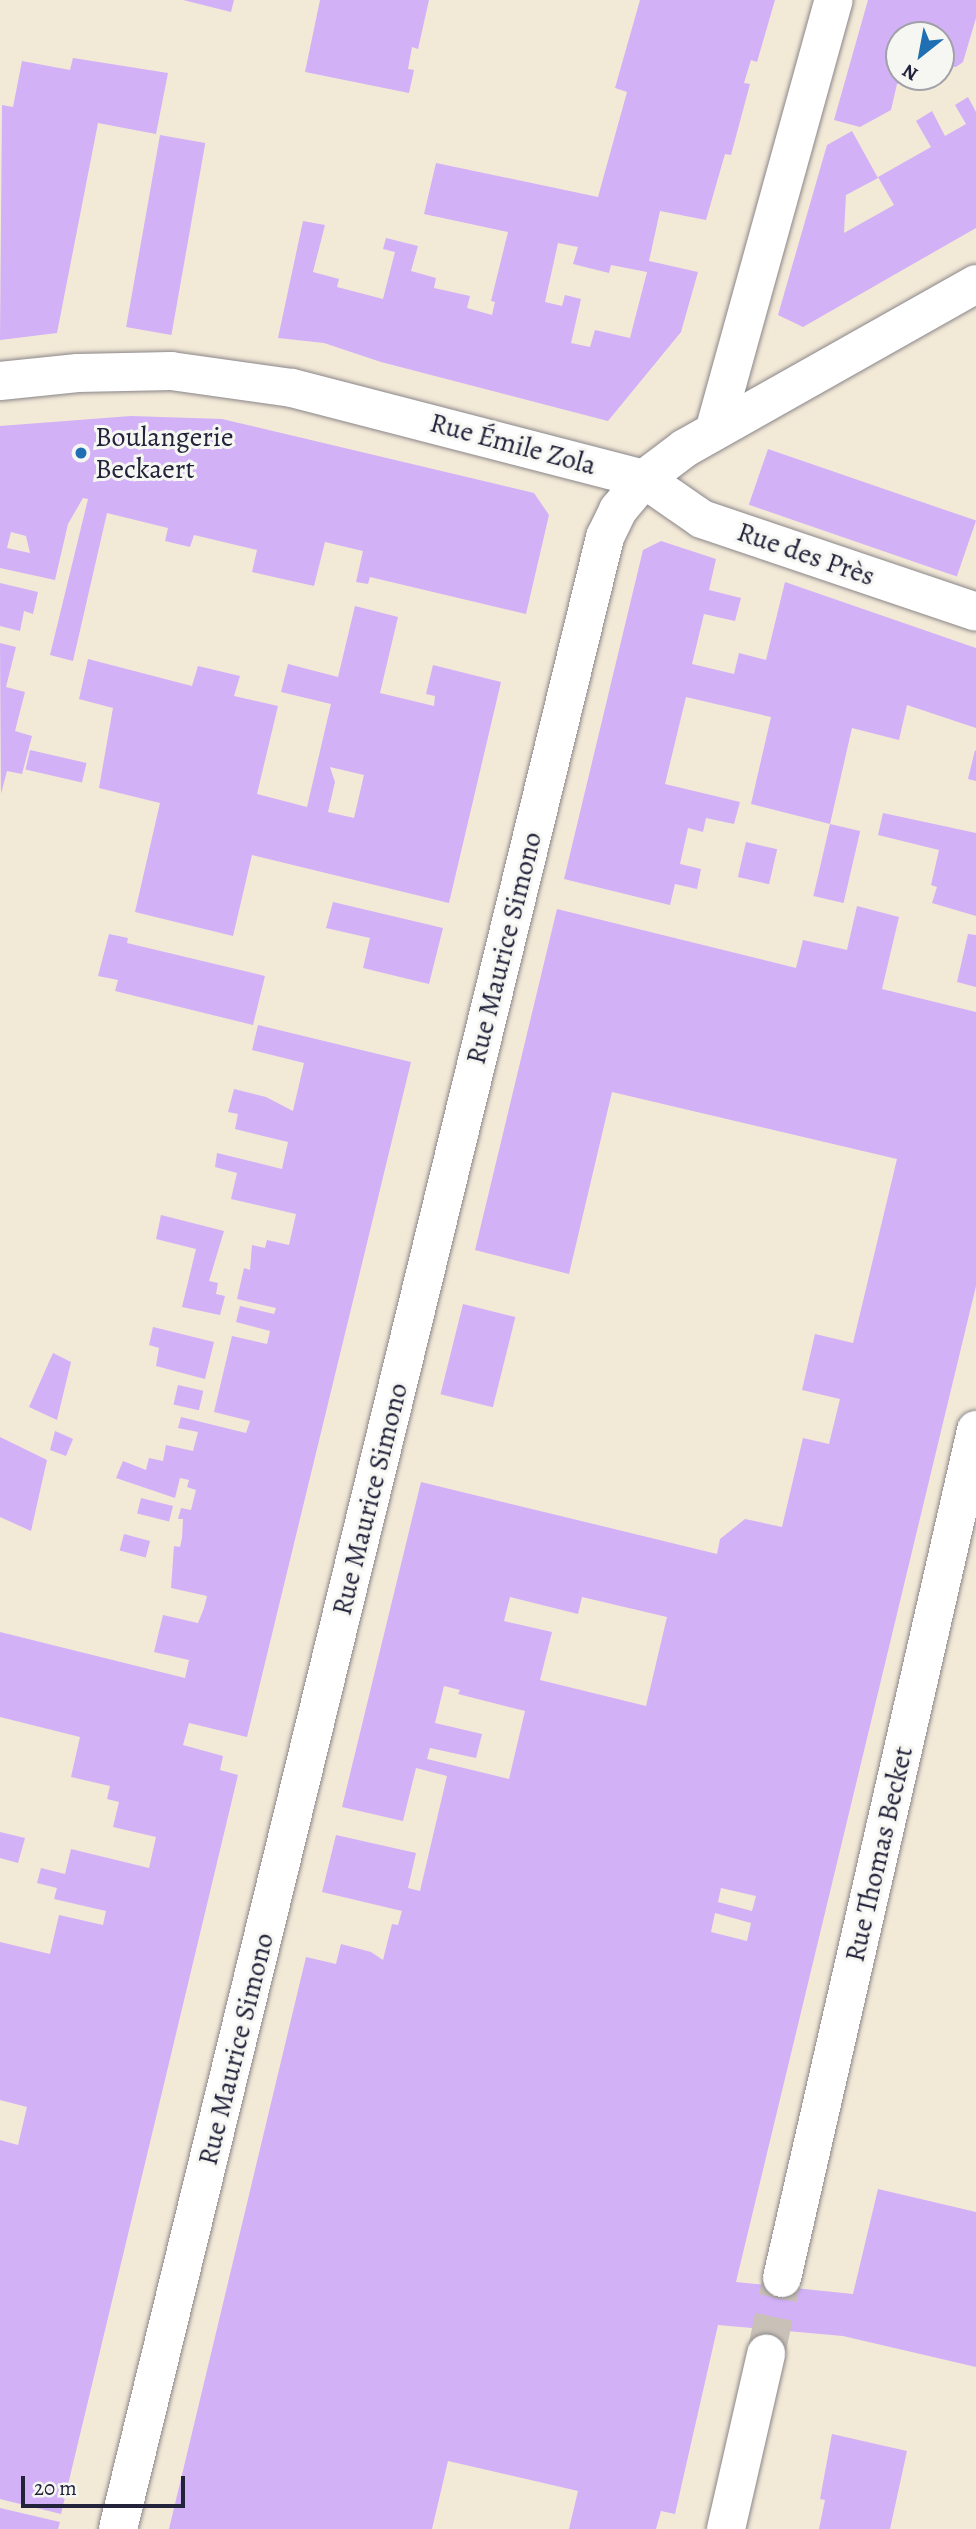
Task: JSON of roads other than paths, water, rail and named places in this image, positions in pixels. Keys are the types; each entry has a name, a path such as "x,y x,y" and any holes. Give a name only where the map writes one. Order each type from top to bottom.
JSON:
{"street":[{"path":"715,428 834,0"},
{"path":"644,479 715,428 976,284"},
{"name":"Rue Émile Zola","path":"0,381 127,370 214,375 292,387 644,479"},
{"name":"Rue des Près","path":"644,479 702,519 976,612"},
{"name":"Rue Maurice Simono","path":"118,2529 605,537 618,510 644,479"},
{"name":"Rue Thomas Becket","path":"782,2278 976,1430"},
{"path":"726,2529 766,2354"}],"tunnel":[{"path":"766,2354 782,2278"}],"place":[{"name":"Boulangerie Beckaert","path":"81,453"}]}
